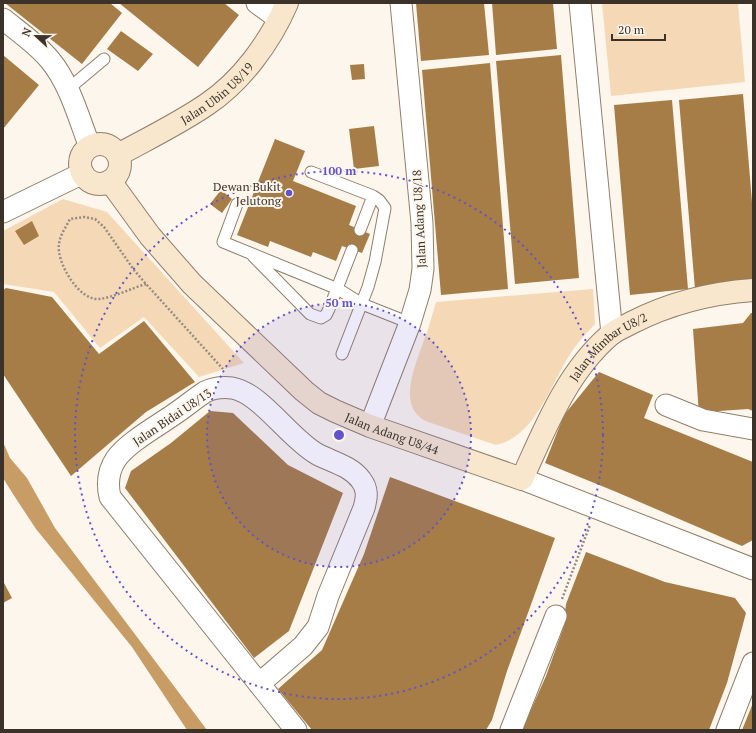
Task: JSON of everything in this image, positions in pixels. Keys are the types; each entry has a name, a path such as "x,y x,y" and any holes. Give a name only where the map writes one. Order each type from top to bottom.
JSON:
{"street":[{"path":"257,3 282,8"},
{"name":"Jalan Adang U8/18","path":"370,426 410,323 420,290 423,269 423,248 402,3"},
{"path":"580,3 612,334"},
{"name":"Jalan Ubin U8/19","path":"118,155 196,111 220,94 258,54 282,8"},
{"path":"3,19 51,61 67,90 90,147"},
{"path":"106,145 113,149 118,155 119,169 110,181 97,184 88,180 83,173 81,165 82,156 90,147 106,145"},
{"path":"3,212 83,173"},
{"name":"Jalan Adang U8/44","path":"110,181 150,236 192,284 304,391 335,412 370,426 522,479 753,569"},
{"name":"Jalan Mimbar U8/2","path":"522,479 546,425 569,384 594,351 612,334 642,318 686,300 727,292 753,290"},
{"name":"Jalan Bidai U8/13","path":"259,684 303,646 318,627 328,596 364,508 367,496 366,487 356,475 317,453 294,437 261,405 243,391 222,388 205,392 119,455 112,469 108,486 110,497 259,684 296,730"},
{"path":"666,405 703,420 753,429"},
{"path":"511,730 556,616"},
{"path":"727,730 753,663"}],"lane":[{"path":"67,90 104,59"},
{"path":"311,172 373,196 383,203 385,208 375,262 362,304 342,354"},
{"path":"360,230 373,196"},
{"path":"237,204 223,242 338,289 362,304 410,323"},
{"path":"250,253 310,314 316,318 321,318 326,315 338,289 352,250"}],"path":[{"path":"146,284 98,299 85,294 75,286 62,266 59,254 59,244 70,219 84,217 95,219 104,227 134,270 243,391"},
{"path":"556,616 596,508"}],"shaded area":[{"path":"602,3 738,3 745,82 611,96"},
{"path":"63,199 107,212 244,363 199,377 144,317 100,348 54,292 3,284 3,231"},
{"path":"593,289 595,324 575,347 543,404 533,418 523,430 511,439 496,445 431,423 420,417 413,408 410,398 410,387 416,363 436,302"},
{"path":"3,442 10,458 27,478 55,528 207,730 187,730 132,647 36,529 3,478"}],"building":[{"path":"5,3 110,3 122,13 82,64"},
{"path":"119,3 224,3 239,15 198,67"},
{"path":"416,3 484,3 489,55 421,61"},
{"path":"492,3 553,3 557,49 496,55"},
{"path":"121,31 153,54 138,71 107,49"},
{"path":"3,55 39,85 3,129"},
{"path":"561,55 579,278 515,284 496,61"},
{"path":"490,63 508,289 441,295 422,70"},
{"path":"364,64 365,79 352,80 350,65"},
{"path":"743,94 753,214 753,283 695,289 679,100"},
{"path":"672,100 688,289 630,295 614,105"},
{"path":"374,126 379,166 354,169 349,129"},
{"name":"Dewan Bukit Jelutong","path":"275,139 305,151 293,181 356,206 349,225 370,234 362,253 342,246 336,261 313,252 311,257 270,241 268,247 237,235"},
{"path":"221,190 232,199 222,213 210,204"},
{"path":"32,221 39,236 24,245 15,231"},
{"path":"6,288 52,297 99,354 144,321 195,382 146,412 71,476 3,374 3,290"},
{"path":"751,313 753,313 753,411 748,409 719,411 699,415 693,329 743,323"},
{"path":"599,372 653,395 644,418 753,462 753,540 742,546 545,463 564,415"},
{"path":"210,411 233,413 288,465 343,493 289,631 254,658 125,488 131,471 171,443"},
{"path":"390,477 555,538 507,671 492,720 486,730 312,730 278,689 322,650 364,554"},
{"path":"586,552 665,582 735,598 746,613 727,683 709,730 522,730 546,676 563,629 566,604"},
{"path":"3,581 12,598 3,603"},
{"path":"753,703 753,730 742,730"}],"place":[{"name":"Dewan Bukit Jelutong","path":"289,193"}]}
